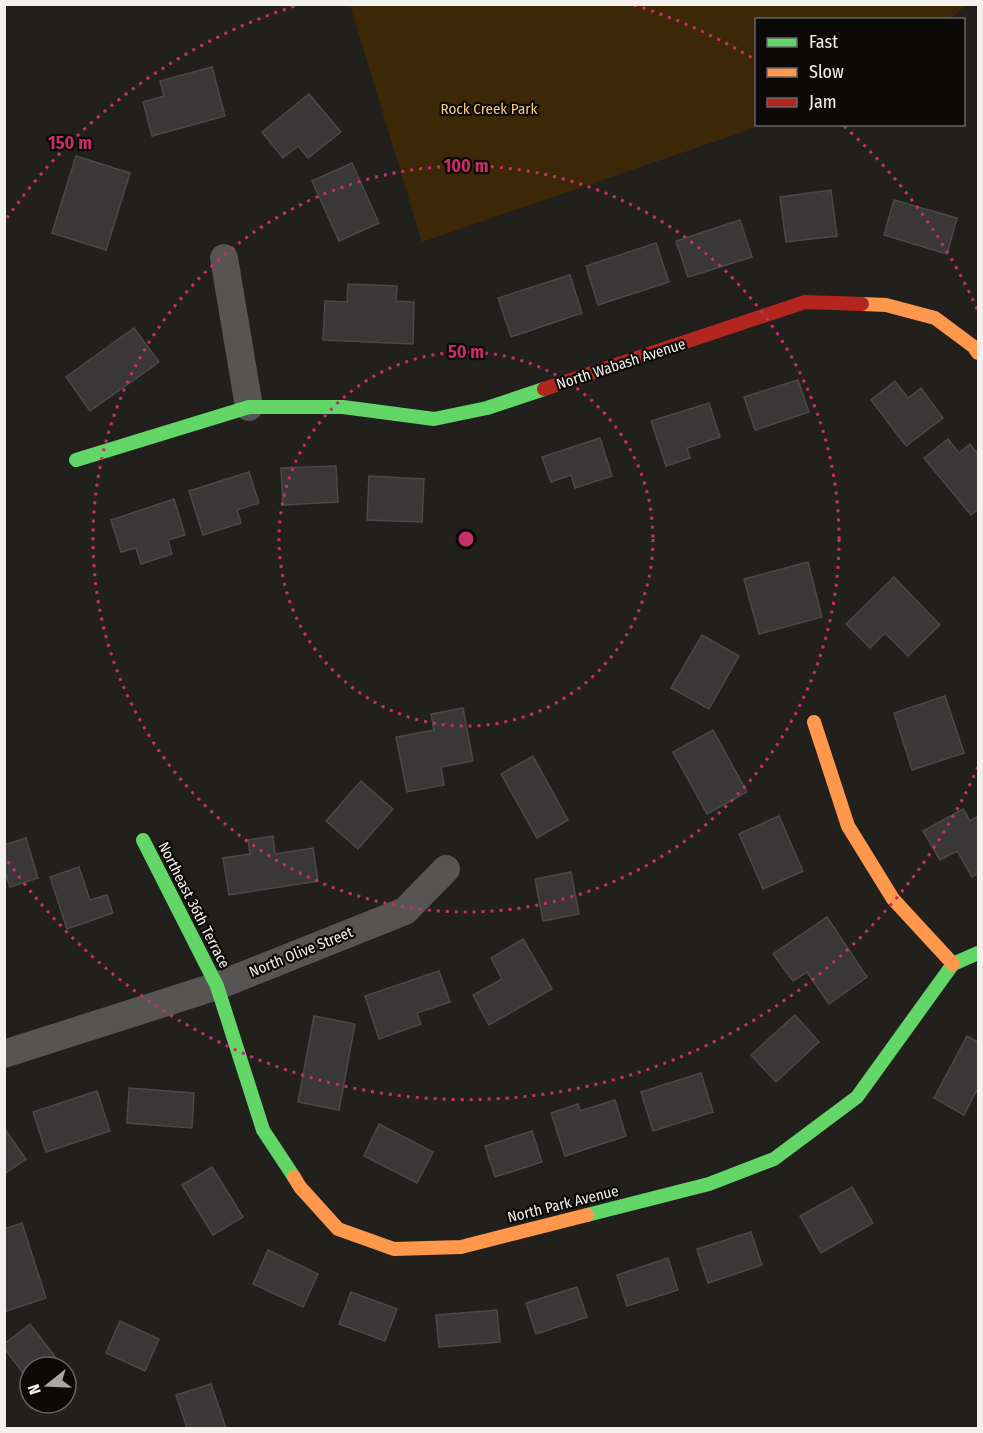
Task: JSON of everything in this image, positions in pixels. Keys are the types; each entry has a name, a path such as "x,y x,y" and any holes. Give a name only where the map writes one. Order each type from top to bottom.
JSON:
{"street":[{"path":"224,258 249,407"},
{"name":"North Wabash Avenue","path":"76,460 249,407 343,407 434,419 488,408 806,302 886,304 935,318 974,347 978,353"},
{"path":"814,722 848,826 893,899 953,964 978,953"},
{"name":"Northeast 36th Terrace","path":"143,840 217,986"},
{"name":"North Olive Street","path":"4,1054 217,986 405,910 446,869"},
{"name":"North Park Avenue","path":"217,986 263,1130 300,1187 338,1229 394,1249 461,1247 709,1184 774,1159 857,1097 953,964"}],"green space":[{"name":"Rock Creek Park","path":"350,4 966,5 951,18 755,18 755,126 760,126 422,242"}],"building":[{"path":"212,67 225,116 152,136 143,102 164,96 160,81"},
{"path":"309,94 341,132 308,158 298,146 283,158 262,132"},
{"path":"76,156 130,173 106,250 52,233"},
{"path":"352,163 379,223 339,241 312,181"},
{"path":"831,190 837,236 786,242 780,197"},
{"path":"894,200 957,218 947,254 884,235"},
{"path":"740,220 752,257 688,277 676,241"},
{"path":"656,243 669,282 598,305 586,266"},
{"path":"570,275 582,313 511,337 498,298"},
{"path":"348,284 397,286 396,301 414,302 413,344 323,340 325,301 347,302"},
{"path":"134,328 159,362 90,411 66,377"},
{"path":"798,380 809,412 755,430 744,397"},
{"path":"895,381 908,398 921,388 943,418 906,446 871,400"},
{"path":"709,403 720,437 687,448 690,458 666,466 651,421"},
{"path":"600,438 612,476 575,488 571,475 551,482 542,457"},
{"path":"948,439 959,453 970,444 978,454 978,509 971,515 924,458"},
{"path":"336,466 338,502 283,505 281,468"},
{"path":"249,472 259,503 237,510 241,523 203,535 189,491"},
{"path":"369,476 424,479 422,522 367,520"},
{"path":"174,499 185,535 168,540 172,554 141,564 136,548 121,552 111,520"},
{"path":"808,562 822,617 759,634 744,579"},
{"path":"894,577 940,625 908,656 885,633 870,648 846,624"},
{"path":"702,635 739,656 709,709 671,688"},
{"path":"945,696 964,753 912,770 894,713"},
{"path":"463,708 473,761 441,767 444,785 407,792 396,737 434,730 431,714"},
{"path":"713,730 747,792 707,814 673,752"},
{"path":"533,756 568,820 537,838 501,774"},
{"path":"361,781 393,809 358,849 326,821"},
{"path":"963,809 970,821 978,816 978,873 972,877 957,851 940,860 923,831"},
{"path":"779,816 803,871 763,889 739,834"},
{"path":"273,836 275,854 313,848 318,881 229,895 223,858 250,854 248,840"},
{"path":"26,838 38,878 10,887 4,869 4,845"},
{"path":"79,867 90,900 107,895 113,913 67,929 50,877"},
{"path":"571,872 579,914 543,921 535,879"},
{"path":"827,917 867,977 829,1004 807,972 793,981 773,954"},
{"path":"523,939 552,989 489,1025 473,995 502,979 491,958"},
{"path":"439,971 450,1002 417,1013 421,1024 379,1039 365,996"},
{"path":"795,1015 819,1042 776,1082 751,1055"},
{"path":"314,1016 355,1024 339,1110 298,1102"},
{"path":"967,1036 978,1042 978,1088 964,1115 934,1098"},
{"path":"701,1073 713,1112 653,1131 641,1092"},
{"path":"129,1088 194,1093 192,1128 127,1123"},
{"path":"97,1091 110,1131 46,1152 33,1112"},
{"path":"615,1100 626,1136 565,1156 551,1113 578,1104 580,1111"},
{"path":"379,1124 433,1152 417,1183 364,1156"},
{"path":"4,1128 26,1159 4,1174"},
{"path":"532,1131 542,1162 495,1177 485,1146"},
{"path":"212,1167 243,1217 213,1235 182,1185"},
{"path":"852,1187 873,1223 821,1253 800,1216"},
{"path":"22,1223 46,1298 4,1312 4,1229"},
{"path":"751,1232 762,1265 708,1283 697,1249"},
{"path":"268,1250 318,1274 303,1307 253,1284"},
{"path":"668,1258 678,1290 627,1306 617,1275"},
{"path":"577,1287 587,1317 536,1334 526,1303"},
{"path":"351,1292 397,1309 385,1341 339,1324"},
{"path":"497,1310 500,1342 439,1347 436,1315"},
{"path":"120,1321 159,1339 145,1371 106,1353"},
{"path":"30,1324 54,1355 18,1355 18,1366 4,1348 4,1344"},
{"path":"211,1384 226,1428 187,1428 176,1395"}],"traffic: fast":[{"path":"76,460 249,407 343,407 434,419 487,408 544,389"},
{"path":"143,840 217,986 263,1130 294,1177"},
{"path":"587,1215 709,1184 774,1159 857,1097 953,964 978,953"}],"traffic: slow":[{"path":"862,304 886,305 935,318 974,347 978,353"},
{"path":"814,722 848,826 893,899 953,964"},
{"path":"294,1177 300,1187 338,1229 394,1249 461,1247 587,1215"}],"traffic: jam":[{"path":"544,389 805,302 862,304"}]}
